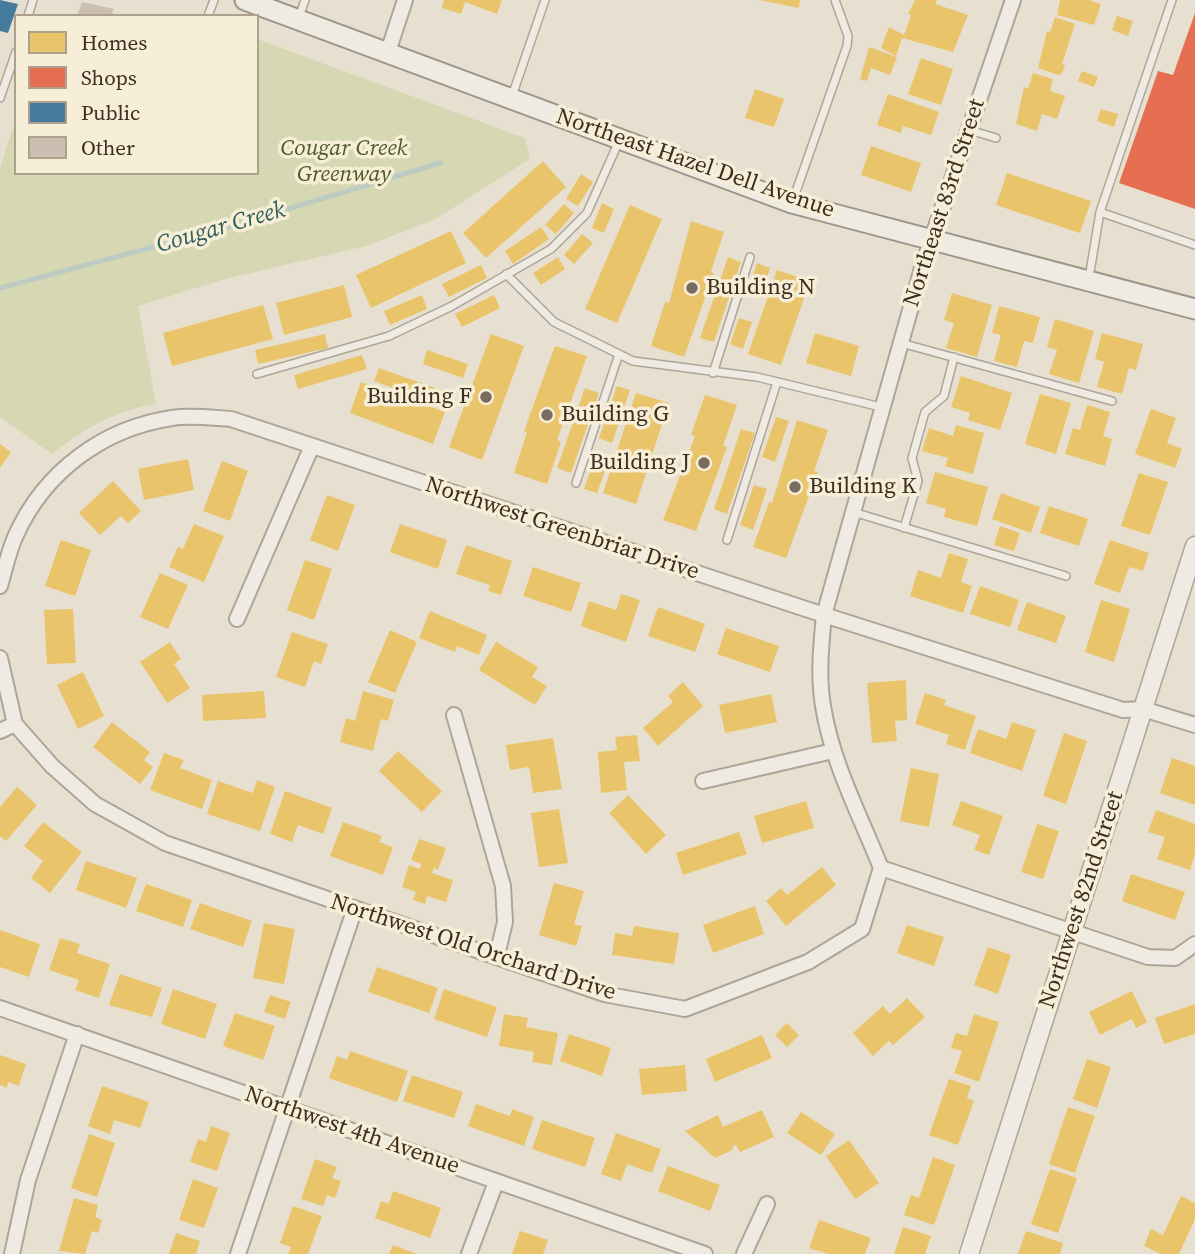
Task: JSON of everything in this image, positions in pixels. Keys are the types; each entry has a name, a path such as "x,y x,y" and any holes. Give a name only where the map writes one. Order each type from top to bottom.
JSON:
{"main road":[{"name":"Northeast Hazel Dell Avenue","path":"244,0 792,203 1195,309"}],"street":[{"path":"387,55 405,0"},
{"name":"Northeast 83rd Street","path":"881,868 833,751 821,683 824,615 881,407 931,240 1013,0"},
{"name":"Northwest Greenbriar Drive","path":"0,586 16,535 39,496 68,462 112,436 174,417 231,419 824,615 1123,710 1143,709 1195,725"},
{"path":"237,619 312,446"},
{"name":"Northwest 82nd Street","path":"969,1254 1195,546"},
{"path":"0,658 15,724 0,731"},
{"path":"454,715 503,886 505,922 497,955"},
{"name":"Northwest Old Orchard Drive","path":"15,724 52,766 95,804 165,843 355,911 497,955 604,994 685,1009 808,962 862,929 881,868"},
{"path":"702,781 833,751"},
{"path":"881,868 1148,957 1175,958 1195,944"},
{"path":"239,1254 355,911"},
{"name":"Northwest 4th Avenue","path":"0,1008 705,1254"},
{"path":"12,1254 28,1180 77,1034"},
{"path":"470,1254 495,1182"},
{"path":"744,1254 767,1204"}],"lane":[{"path":"298,20 305,0"},
{"path":"511,99 545,0"},
{"path":"792,203 847,46 848,36 835,0"},
{"path":"1089,281 1100,212 1172,0"},
{"path":"0,98 14,58"},
{"path":"969,130 996,138"},
{"path":"257,374 389,336 452,306 551,249 587,213 620,139"},
{"path":"1100,212 1195,244"},
{"path":"713,373 750,257"},
{"path":"506,274 554,322 633,361 777,382 881,407"},
{"path":"900,343 1112,401"},
{"path":"576,483 619,354"},
{"path":"904,528 918,481 912,458 925,412 944,396 954,357"},
{"path":"727,540 777,382"},
{"path":"852,512 1066,576"}],"green space":[{"name":"Cougar Creek Greenway","path":"259,40 525,138 530,159 434,220 366,246 225,279 138,306 156,404 127,411 101,422 52,454 0,417 0,168 14,124 14,175 259,175"}],"building: Homes":[{"path":"444,0 502,0 497,14 465,2 461,14 442,8"},
{"path":"759,0 800,0 799,8"},
{"path":"915,0 937,0 935,4 968,15 953,52 902,38 896,56 881,48 889,27 904,35 911,15 908,14"},
{"path":"1060,0 1089,0 1101,4 1094,25 1057,15"},
{"path":"1117,16 1133,21 1128,36 1112,30"},
{"path":"1055,17 1075,24 1062,64 1065,65 1062,74 1058,75 1038,68 1047,31 1050,32"},
{"path":"869,47 897,57 890,75 871,68 867,81 860,79"},
{"path":"921,58 953,69 941,105 908,94"},
{"path":"1082,71 1098,77 1094,87 1078,81"},
{"path":"1033,73 1053,79 1050,91 1065,96 1057,119 1042,114 1037,131 1016,124 1024,87 1028,89"},
{"path":"755,89 784,99 774,127 745,118"},
{"path":"888,94 939,112 931,135 903,126 901,133 877,125"},
{"path":"1101,109 1118,114 1114,127 1097,121"},
{"path":"871,146 921,163 911,192 861,175"},
{"path":"543,161 566,187 486,258 463,233"},
{"path":"1007,173 1091,201 1080,233 996,205"},
{"path":"581,174 593,182 578,206 566,199"},
{"path":"602,203 614,209 604,233 592,228"},
{"path":"564,204 574,213 556,234 545,225"},
{"path":"630,205 662,219 617,323 585,309"},
{"name":"Building N","path":"691,221 724,232 711,272 714,273 684,357 651,346 665,302 669,303"},
{"path":"541,227 549,239 513,264 505,251"},
{"path":"451,231 466,263 371,308 356,275"},
{"path":"582,234 593,243 574,264 564,255"},
{"path":"558,257 565,269 541,285 533,273"},
{"path":"728,257 741,262 714,342 700,338"},
{"path":"757,263 770,268 761,295 748,290"},
{"path":"481,265 487,278 449,297 442,284"},
{"name":"Building N","path":"777,270 810,281 781,365 748,354"},
{"path":"344,285 352,317 284,335 276,303"},
{"path":"952,293 992,305 977,357 946,348 954,323 944,320"},
{"path":"422,295 427,309 390,325 384,311"},
{"path":"494,295 500,308 462,327 455,314"},
{"path":"263,305 273,339 172,366 163,333"},
{"path":"999,306 1040,317 1033,343 1024,341 1017,367 994,361 1001,335 992,333"},
{"path":"739,318 752,322 743,349 730,344"},
{"path":"1055,319 1094,331 1079,383 1049,374 1057,350 1047,347"},
{"path":"815,333 859,346 851,376 806,363"},
{"path":"1102,333 1143,344 1136,370 1129,368 1122,394 1097,387 1104,362 1095,359"},
{"path":"325,334 328,348 258,364 255,350"},
{"name":"Building F","path":"491,334 524,346 482,460 449,447"},
{"name":"Building G","path":"555,346 587,356 557,440 561,442 547,484 514,473 527,432 524,431"},
{"path":"427,350 468,364 463,378 423,364"},
{"path":"362,355 367,369 298,389 294,375"},
{"path":"379,368 446,392 441,406 374,381"},
{"path":"961,376 1012,393 1000,430 968,420 970,413 951,407"},
{"path":"361,382 445,412 433,444 350,413"},
{"path":"617,386 630,390 612,443 599,438"},
{"path":"585,388 599,393 571,473 557,468"},
{"path":"636,393 669,403 636,504 603,493"},
{"path":"1040,394 1071,403 1056,454 1025,444"},
{"name":"Building J","path":"705,395 737,405 723,446 727,447 696,531 663,520 695,436 691,435"},
{"path":"1087,405 1110,412 1103,436 1112,439 1105,466 1065,454 1073,428 1080,430"},
{"path":"1151,409 1176,418 1167,443 1182,449 1175,468 1135,454"},
{"path":"776,417 789,421 775,462 762,457"},
{"name":"Building K","path":"797,420 828,430 814,471 818,472 786,558 753,547 769,502 772,503"},
{"path":"956,425 984,433 973,474 945,466 948,458 922,451 929,428 953,436"},
{"path":"741,429 755,433 727,514 714,509"},
{"path":"0,444 11,452 0,468"},
{"path":"188,459 194,490 144,500 138,469"},
{"path":"222,461 248,471 230,521 203,511"},
{"path":"593,463 606,468 597,493 584,489"},
{"path":"935,472 988,487 977,526 944,517 946,509 926,503"},
{"path":"1139,473 1168,482 1150,535 1121,526"},
{"path":"113,481 141,511 128,523 121,516 100,535 79,513"},
{"path":"754,485 767,489 753,530 740,525"},
{"path":"1001,493 1040,507 1031,533 992,519"},
{"path":"327,495 355,505 338,551 310,540"},
{"path":"1049,506 1088,519 1079,546 1040,533"},
{"path":"194,524 224,536 204,582 169,567 178,547 183,549"},
{"path":"400,524 447,540 438,569 390,552"},
{"path":"1000,526 1020,533 1014,551 994,545"},
{"path":"61,540 91,550 75,596 45,586"},
{"path":"1110,540 1149,553 1143,571 1129,567 1120,593 1094,584"},
{"path":"466,545 512,561 501,595 488,591 490,585 456,574"},
{"path":"949,553 968,559 961,582 972,586 963,613 910,596 918,570 941,578"},
{"path":"305,560 332,569 314,620 287,610"},
{"path":"533,567 581,583 571,612 523,596"},
{"path":"160,573 188,585 168,629 140,617"},
{"path":"980,586 1019,600 1010,627 970,614"},
{"path":"621,594 640,600 626,642 581,626 589,601 616,610"},
{"path":"1101,600 1130,609 1114,662 1085,652"},
{"path":"1027,602 1066,616 1056,643 1017,630"},
{"path":"658,607 705,624 695,652 648,636"},
{"path":"73,609 76,663 47,664 44,610"},
{"path":"430,611 487,635 479,655 457,646 455,652 419,638"},
{"path":"726,628 779,646 770,672 717,654"},
{"path":"390,630 417,642 395,693 368,682"},
{"path":"292,632 328,644 321,664 314,661 305,687 276,677"},
{"path":"170,642 181,659 174,664 190,688 167,703 140,662"},
{"path":"496,642 538,667 532,677 547,686 535,705 479,670"},
{"path":"83,672 104,716 78,729 57,685"},
{"path":"906,680 907,720 895,721 897,741 872,743 867,683"},
{"path":"683,682 703,706 658,746 643,728 673,702 668,696"},
{"path":"264,691 266,718 203,721 202,695"},
{"path":"363,691 394,700 388,721 381,719 373,751 340,742 346,718 355,721"},
{"path":"925,693 946,700 944,705 976,716 965,750 946,744 949,735 915,724"},
{"path":"771,694 777,722 725,733 719,705"},
{"path":"112,722 150,752 144,760 153,767 140,784 93,747"},
{"path":"1012,722 1036,730 1022,771 970,753 978,729 1006,739"},
{"path":"1064,733 1087,741 1066,804 1043,796"},
{"path":"637,735 640,761 624,762 627,790 601,793 598,752 617,750 615,737"},
{"path":"553,738 562,789 533,793 529,767 510,770 506,745"},
{"path":"398,751 442,791 422,812 379,771"},
{"path":"164,753 184,760 180,768 212,780 202,809 150,790"},
{"path":"1172,758 1195,766 1195,805 1160,793"},
{"path":"911,768 939,774 929,827 900,821"},
{"path":"257,780 275,787 260,831 207,814 218,781 253,793"},
{"path":"17,787 37,805 6,841 0,836 0,807"},
{"path":"285,791 332,808 323,834 298,825 292,842 270,834"},
{"path":"628,795 666,835 646,854 609,813"},
{"path":"806,801 814,828 762,843 754,816"},
{"path":"961,801 1003,816 989,855 974,850 980,835 952,825"},
{"path":"559,809 568,863 539,867 531,813"},
{"path":"1156,810 1195,824 1195,854 1190,870 1157,859 1165,837 1148,832"},
{"path":"43,822 82,852 50,893 31,878 43,861 24,846"},
{"path":"343,822 382,836 379,842 393,847 383,875 330,856"},
{"path":"1037,824 1059,831 1043,879 1021,872"},
{"path":"739,832 747,854 683,875 676,853"},
{"path":"419,839 446,848 438,870 434,868 432,873 453,880 446,902 427,896 425,904 413,900 416,892 402,887 409,865 420,869 421,864 411,860"},
{"path":"86,861 137,878 126,908 76,890"},
{"path":"822,867 836,885 786,926 766,901 781,888 787,895"},
{"path":"1131,874 1185,892 1175,920 1122,901"},
{"path":"554,883 584,891 574,924 582,926 576,946 539,935"},
{"path":"146,884 192,900 183,927 136,911"},
{"path":"200,903 252,921 243,947 190,929"},
{"path":"755,906 764,934 713,953 703,925"},
{"path":"264,923 295,929 284,984 253,978"},
{"path":"907,925 944,937 934,966 897,953"},
{"path":"634,926 679,933 674,964 612,955 615,933 632,936"},
{"path":"0,930 40,944 29,977 0,967"},
{"path":"60,938 80,944 77,953 110,964 99,998 75,990 79,980 49,970"},
{"path":"988,947 1011,955 998,994 974,985"},
{"path":"377,967 438,988 429,1013 368,992"},
{"path":"120,974 162,988 152,1017 109,1005"},
{"path":"173,989 217,1004 205,1039 161,1024"},
{"path":"444,989 497,1007 487,1037 434,1019"},
{"path":"1132,991 1147,1022 1136,1028 1132,1019 1100,1035 1089,1012"},
{"path":"270,995 291,1002 285,1019 264,1012"},
{"path":"907,998 925,1017 893,1045 889,1041 873,1056 853,1033 883,1006 890,1014"},
{"path":"1195,1004 1195,1034 1164,1044 1155,1018"},
{"path":"235,1013 275,1026 263,1060 223,1046"},
{"path":"504,1014 528,1018 526,1027 558,1033 552,1065 532,1062 534,1052 499,1046"},
{"path":"974,1014 999,1022 979,1082 954,1073 962,1051 951,1048 956,1033 967,1036"},
{"path":"787,1023 799,1035 787,1047 775,1035"},
{"path":"569,1034 611,1048 602,1076 560,1061"},
{"path":"762,1035 772,1058 715,1082 706,1059"},
{"path":"350,1051 408,1071 397,1102 329,1078 337,1056 347,1060"},
{"path":"0,1055 26,1064 19,1086 8,1082 7,1088 0,1085"},
{"path":"1087,1059 1111,1067 1097,1108 1073,1099"},
{"path":"685,1065 687,1091 642,1095 639,1069"},
{"path":"412,1075 463,1092 454,1118 403,1101"},
{"path":"949,1079 971,1086 967,1098 974,1101 958,1145 929,1135"},
{"path":"102,1086 149,1102 140,1128 114,1120 110,1134 88,1126"},
{"path":"476,1104 510,1116 512,1109 534,1117 524,1146 468,1126"},
{"path":"1068,1107 1095,1116 1075,1173 1049,1164"},
{"path":"762,1110 774,1137 740,1152 736,1145 732,1147 733,1150 715,1158 685,1131 718,1115 723,1127"},
{"path":"801,1112 835,1134 821,1155 787,1133"},
{"path":"542,1120 595,1138 585,1167 532,1149"},
{"path":"211,1126 230,1133 217,1171 190,1162 198,1139 206,1142"},
{"path":"616,1133 661,1149 652,1173 627,1164 621,1181 601,1174"},
{"path":"89,1134 115,1143 97,1197 71,1188"},
{"path":"849,1140 879,1183 855,1199 826,1156"},
{"path":"933,1157 955,1165 934,1225 904,1215 911,1195 919,1198"},
{"path":"315,1159 337,1167 332,1178 341,1181 335,1198 327,1195 323,1206 301,1199"},
{"path":"668,1166 720,1185 710,1211 658,1191"},
{"path":"1050,1169 1077,1178 1058,1233 1031,1224"},
{"path":"193,1179 218,1188 204,1228 179,1220"},
{"path":"393,1191 441,1208 430,1238 375,1218 381,1201 389,1204"},
{"path":"1181,1196 1195,1203 1195,1219 1179,1254 1161,1254 1144,1246 1151,1229 1163,1235"},
{"path":"74,1198 98,1205 95,1217 102,1220 98,1233 92,1231 85,1254 59,1251"},
{"path":"293,1206 322,1216 308,1254 288,1254 291,1247 280,1243"},
{"path":"819,1220 871,1238 865,1254 828,1254 809,1248"},
{"path":"903,1227 931,1236 925,1254 894,1254"},
{"path":"520,1231 548,1240 543,1254 512,1254"},
{"path":"1026,1231 1063,1243 1060,1254 1018,1254"},
{"path":"176,1233 200,1241 196,1254 169,1254"},
{"path":"393,1245 417,1254 389,1254"}],"building: Shops":[{"path":"1195,13 1195,209 1119,183 1158,71 1173,75"}],"building: Public":[{"path":"0,0 18,4 8,33 0,31"}],"building: Other":[{"path":"82,2 114,9 112,13 114,14 78,14"}],"waterway":[{"name":"Cougar Creek","path":"0,288 235,225 440,163"}],"place":[{"name":"Building N","path":"692,288"},
{"name":"Building F","path":"486,397"},
{"name":"Building G","path":"547,415"},
{"name":"Building J","path":"704,463"},
{"name":"Building K","path":"795,487"}]}
